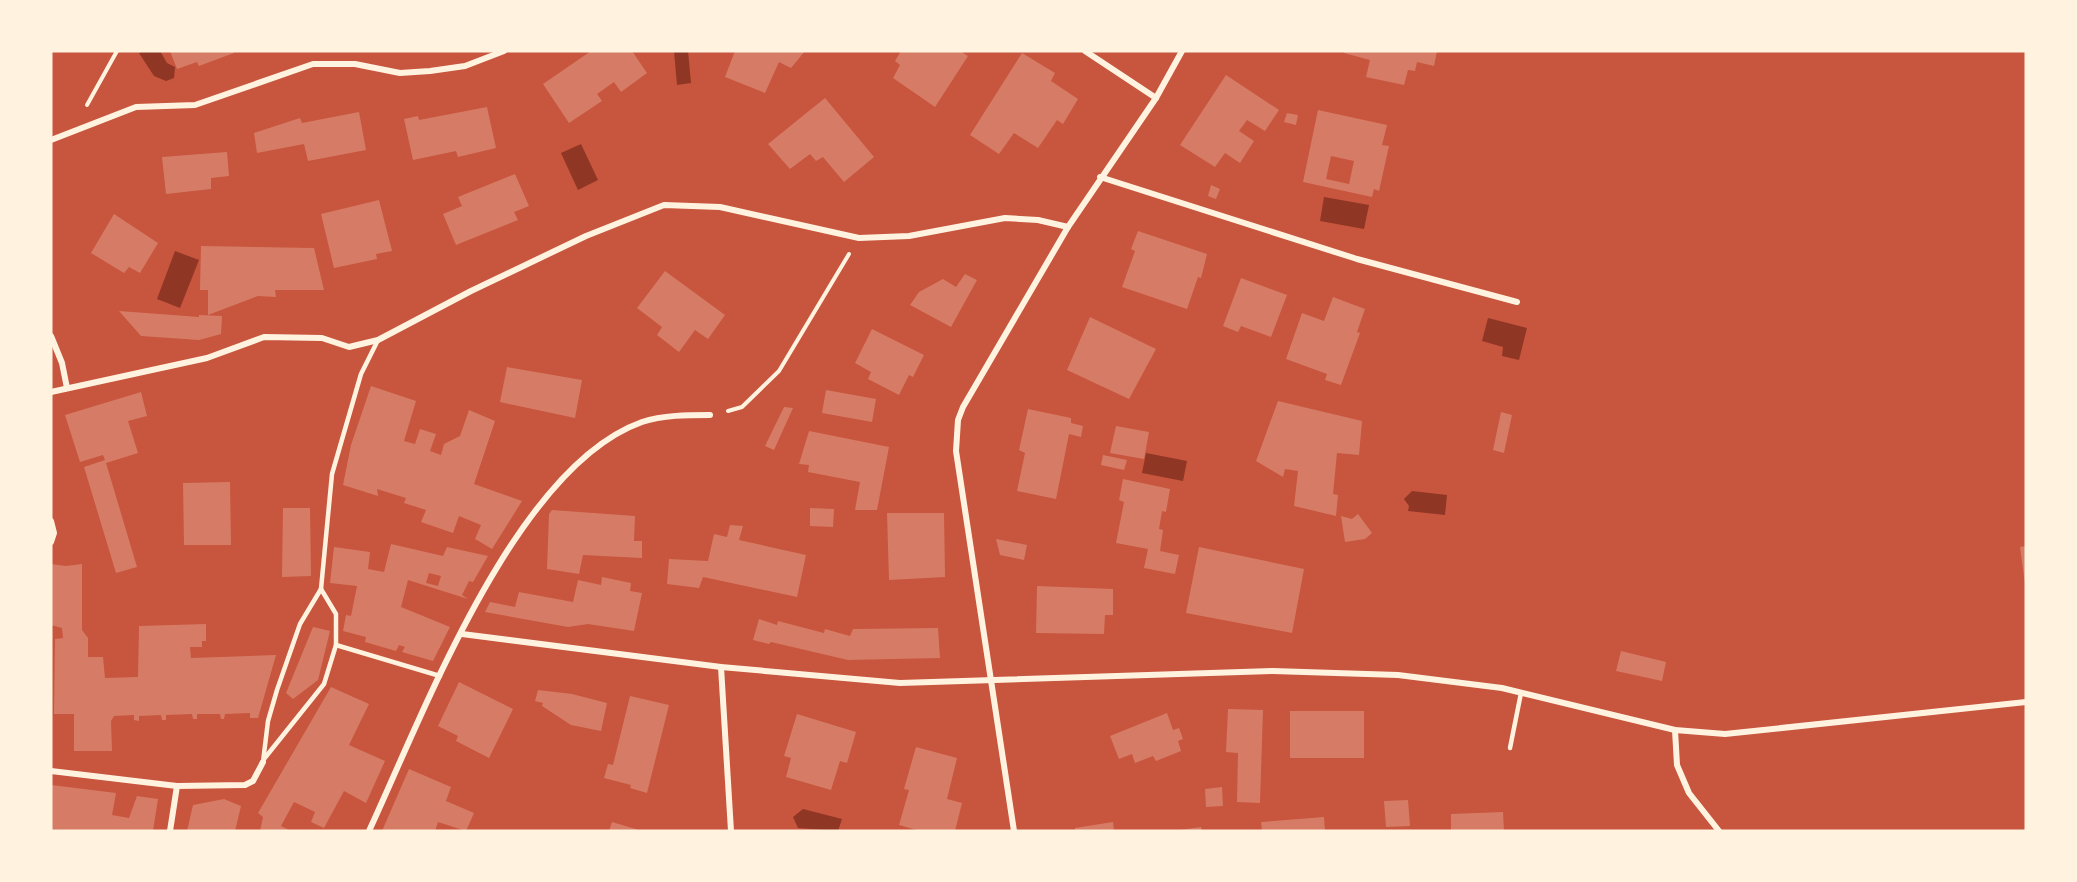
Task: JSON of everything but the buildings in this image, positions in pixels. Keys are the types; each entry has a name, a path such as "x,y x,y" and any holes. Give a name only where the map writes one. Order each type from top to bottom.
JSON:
{"street":[{"path":"51,140 136,107 195,105 313,64 355,64 400,73 430,71 465,66 504,51"},
{"path":"1085,51 1156,98"},
{"path":"1014,831 956,451 958,420 963,407 1068,227 1156,98 1182,51"},
{"path":"1100,177 1357,259 1517,302"},
{"path":"51,393 207,358 264,337 322,339 349,347 378,340 471,291 586,236 664,205 720,207 859,238 909,236 1005,218 1038,220 1068,227"},
{"path":"51,336 62,363 67,388"},
{"path":"369,831 462,634 511,545 536,510 586,456 611,438 642,422 675,416 710,415"},
{"path":"51,521 54,533 51,542"},
{"path":"462,634 722,667 900,683 992,678 1273,671 1398,675 1502,688 1675,730 1725,734 1950,712 2026,702"},
{"path":"722,667 731,831"},
{"path":"1675,730 1677,765 1689,793 1719,831"},
{"path":"51,771 177,786 245,785 253,781 262,762"},
{"path":"170,831 177,786"}],"lane":[{"path":"262,762 268,721 277,690 300,624 321,589 332,474 361,374 378,340"},
{"path":"262,762 324,684 336,645 336,614 321,589"},
{"path":"336,645 441,676"},
{"path":"1510,748 1521,693"}],"path":[{"path":"72,132 117,51"},
{"path":"710,415 742,408 779,371 859,238"}],"shaded area":[{"path":"160,51 167,63 175,67 174,78 166,81 154,76 139,53"},
{"path":"674,51 688,51 691,83 677,85"},
{"path":"581,144 598,180 578,190 561,153"},
{"path":"1324,197 1369,205 1364,229 1320,221"},
{"path":"175,251 199,260 180,308 157,299"},
{"path":"1488,318 1527,328 1519,360 1502,356 1503,347 1482,341"},
{"path":"1146,453 1187,461 1183,481 1142,473"},
{"path":"1412,491 1447,495 1445,515 1408,511 1409,506 1404,499"},
{"path":"803,809 842,819 838,831 798,828 793,817"}]}
